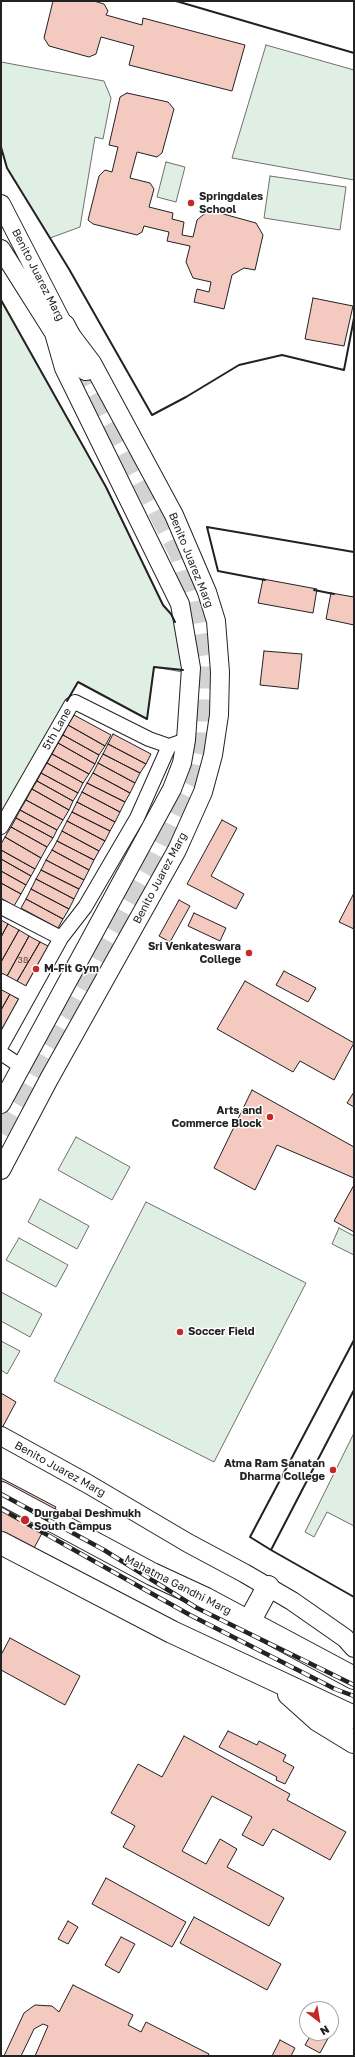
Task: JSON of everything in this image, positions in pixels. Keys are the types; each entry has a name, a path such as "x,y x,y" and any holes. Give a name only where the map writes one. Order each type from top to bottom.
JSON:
{"main road":[{"path":"59,330 80,370"},
{"name":"Mahatma Gandhi Marg","path":"1,1493 152,1574 249,1622 354,1678"},
{"path":"1,1543 172,1632 354,1717"},
{"path":"249,1622 268,1587"},
{"path":"269,1677 318,1720 354,1742"}],"street":[{"name":"Benito Juarez Marg","path":"1,204 59,330 64,368 180,604 191,668 186,740 182,764 172,788 1,1104"},
{"name":"Benito Juarez Marg","path":"1,249 59,330 92,363 144,457 174,515 207,592 216,621 220,672 219,715 213,755 203,792 177,850 49,1078 1,1170"},
{"name":"5th Lane","path":"1,827 75,702 149,739 169,746"},
{"path":"1,1046 61,938 85,907 137,818 169,746 186,740"},
{"path":"1,907 61,938"},
{"path":"1,981 28,996"},
{"path":"1,1053 22,1067"},
{"name":"Benito Juarez Marg","path":"1,1436 268,1587 345,1638 354,1648"}],"green space":[{"path":"266,45 354,70 354,180 232,158"},
{"path":"1,62 104,81 111,98 103,139 95,137 80,227 50,238 7,168 1,147"},
{"path":"166,162 185,167 176,202 157,197"},
{"path":"270,176 346,187 340,230 264,218"},
{"path":"1,300 106,487 163,605 171,614 182,638 183,672 154,667 147,719 78,682 1,813"},
{"path":"76,1137 130,1167 112,1200 58,1170"},
{"path":"40,1199 89,1226 77,1249 28,1222"},
{"name":"Soccer Field","path":"146,1202 306,1283 214,1462 54,1381"},
{"path":"339,1228 354,1236 354,1255 332,1244"},
{"path":"19,1238 68,1265 56,1287 6,1260"},
{"path":"1,1292 42,1314 30,1337 1,1321"},
{"path":"1,1341 20,1351 7,1374 1,1370"},
{"path":"354,1433 354,1526 327,1512 314,1537 305,1532"}],"building":[{"path":"53,1 94,1 104,4 108,11 106,15 142,25 143,18 245,45 232,91 129,65 134,46 101,37 96,54 89,57 49,46 44,38"},
{"path":"127,93 168,102 174,109 162,153 157,157 137,152 130,178 150,183 154,189 149,207 173,213 172,219 184,222 182,235 193,237 197,220 209,210 256,223 263,235 255,270 244,268 232,275 224,309 194,302 197,289 209,292 211,282 193,278 186,262 190,246 167,241 169,232 144,226 142,232 137,235 93,224 88,220 99,176 105,170 112,172 118,147 109,145 120,97"},
{"path":"313,298 353,306 344,346 305,339"},
{"path":"263,579 317,589 313,613 258,603"},
{"path":"331,593 354,597 354,625 326,619"},
{"path":"264,651 302,654 298,689 260,685"},
{"path":"74,715 111,735 105,746 68,725"},
{"path":"68,725 105,746 99,755 63,735"},
{"path":"113,734 151,754 146,764 108,744"},
{"path":"63,735 99,755 95,764 58,743"},
{"path":"58,743 95,764 89,774 52,754"},
{"path":"108,744 146,764 140,773 103,754"},
{"path":"52,754 89,774 83,783 47,763"},
{"path":"103,754 140,773 135,783 98,763"},
{"path":"47,763 83,783 78,793 41,773"},
{"path":"98,763 135,783 130,793 93,773"},
{"path":"41,773 78,793 73,801 37,781"},
{"path":"93,773 130,793 125,802 87,783"},
{"path":"37,781 73,801 69,810 32,789"},
{"path":"87,783 125,802 120,812 82,792"},
{"path":"32,789 69,810 63,820 26,800"},
{"path":"82,792 120,812 115,822 77,802"},
{"path":"26,800 63,820 57,830 20,810"},
{"path":"77,802 115,822 110,831 72,812"},
{"path":"20,810 57,830 53,838 16,818"},
{"path":"72,812 110,831 105,841 67,821"},
{"path":"16,818 53,838 47,847 11,827"},
{"path":"222,820 237,828 211,876 244,894 236,909 187,884"},
{"path":"67,821 105,841 99,851 62,831"},
{"path":"11,827 47,847 41,858 5,837"},
{"path":"62,831 99,851 94,860 57,841"},
{"path":"5,837 41,858 35,869 1,850 1,844"},
{"path":"57,841 94,860 89,870 52,850"},
{"path":"1,850 35,869 31,876 1,859"},
{"path":"52,850 89,870 84,880 46,860"},
{"path":"1,859 31,876 26,885 1,871"},
{"path":"46,860 84,880 79,889 41,870"},
{"path":"41,870 79,889 74,899 36,879"},
{"path":"1,871 26,885 21,894 1,883"},
{"path":"36,879 74,899 69,909 31,889"},
{"path":"1,883 21,894 14,906 1,898"},
{"path":"31,889 69,909 63,919 26,899"},
{"path":"353,895 354,896 354,929 339,922"},
{"path":"26,899 63,919 58,928 21,908"},
{"path":"179,900 190,906 170,942 159,936"},
{"path":"194,913 226,928 220,941 188,926"},
{"path":"1,920 8,924 1,937"},
{"path":"8,924 19,930 1,962 1,937"},
{"path":"19,930 29,936 6,978 1,975 1,962"},
{"path":"29,936 40,942 16,983 6,978"},
{"path":"40,942 50,947 27,989 16,983"},
{"path":"284,971 316,988 308,1002 276,985"},
{"path":"245,981 354,1043 334,1080 300,1061 293,1072 217,1029"},
{"path":"1,989 10,994 1,1010"},
{"path":"10,994 20,1000 1,1034 1,1010"},
{"name":"Arts and Commerce Block","path":"252,1090 354,1147 354,1178 277,1145 255,1190 214,1168"},
{"path":"354,1092 354,1107 347,1103"},
{"path":"354,1185 354,1232 334,1221"},
{"path":"1,1393 16,1402 1,1430"},
{"name":"Durgabai Deshmukh South Campus","path":"1,1478 56,1507 33,1550 1,1533"},
{"path":"10,1638 80,1676 65,1705 1,1670 1,1655"},
{"path":"228,1731 257,1745 259,1741 286,1755 283,1761 294,1767 285,1784 276,1780 277,1777 219,1747"},
{"path":"184,1736 290,1794 287,1800 346,1832 330,1860 273,1829 263,1846 242,1835 252,1817 212,1796 182,1851 206,1864 220,1839 237,1849 227,1867 284,1898 269,1926 123,1847 135,1826 111,1813 138,1764 162,1777"},
{"path":"106,1878 186,1922 172,1947 92,1904"},
{"path":"194,1917 281,1964 267,1990 180,1943"},
{"path":"68,1921 78,1927 68,1944 58,1939"},
{"path":"121,1937 135,1944 119,1973 105,1965"},
{"path":"73,1985 133,2015 128,2025 141,2032 146,2022 209,2054 208,2056 35,2056 48,2026 43,2024 34,2029 21,2056 4,2056 24,2013 35,2005 52,2006 59,2012"},
{"path":"280,2040 295,2048 291,2056 272,2056"},
{"path":"307,2041 327,2041 320,2053 305,2045"}],"tunnel":[{"path":"1,1133 151,868 194,782 203,736 205,664 194,599 180,553 86,369"}],"railway":[{"path":"1,1494 104,1550 197,1608 354,1685"},
{"path":"1,1509 190,1615 335,1689 354,1696"}],"wall":[{"path":"176,1 354,53"},
{"path":"1,147 7,168 69,269 152,415 186,397 239,365 282,355 344,370 354,318"},
{"path":"1,300 106,487 163,605 171,614 175,622"},
{"path":"265,580 218,571 207,527 354,552"},
{"path":"314,590 334,594"},
{"path":"67,701 78,682 147,719 154,667 183,670"},
{"path":"354,1340 250,1537 271,1550 354,1390"},
{"path":"271,1550 354,1597"}],"place":[{"name":"Springdales School","path":"191,203"},
{"name":"Sri Venkateswara College","path":"249,953"},
{"name":"M-Fit Gym","path":"36,969"},
{"name":"Arts and Commerce Block","path":"270,1117"},
{"name":"Soccer Field","path":"180,1332"},
{"name":"Atma Ram Sanatan Dharma College","path":"333,1470"},
{"name":"Durgabai Deshmukh South Campus","path":"25,1520"}]}
